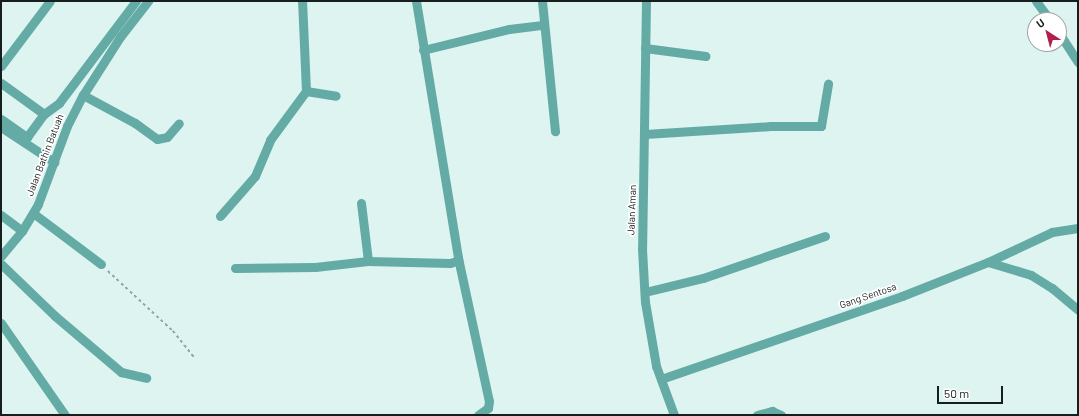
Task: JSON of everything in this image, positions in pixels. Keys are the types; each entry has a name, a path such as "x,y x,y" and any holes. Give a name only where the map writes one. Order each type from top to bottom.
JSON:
{"street":[{"path":"1,66 50,1"},
{"path":"1,119 27,138 44,114 59,103 136,1"},
{"name":"Jalan Bathin Batuah","path":"1,256 22,231 33,213 67,126 83,95 120,37 148,1"},
{"path":"220,216 255,176 270,140 306,91 302,1"},
{"path":"416,1 459,260 489,401 488,408 478,415"},
{"path":"542,1 543,25 555,130"},
{"name":"Jalan Aman","path":"646,1 642,249 645,292 652,347 661,379 674,415"},
{"path":"1036,1 1044,12"},
{"path":"423,50 509,29 543,25"},
{"path":"1067,45 1078,62"},
{"path":"645,48 705,56"},
{"path":"1,83 44,114"},
{"path":"645,134 771,126 821,126 828,84"},
{"path":"306,91 336,96"},
{"path":"83,95 135,123 157,139 167,137 179,123"},
{"path":"1,127 54,162"},
{"path":"361,203 368,261"},
{"path":"33,213 101,264"},
{"path":"1,215 22,231"},
{"name":"Gang Sentosa","path":"661,379 902,296 988,262 1052,232 1078,228"},
{"path":"645,292 703,278 826,236"},
{"path":"235,268 315,267 368,261 450,263 459,260"},
{"path":"988,262 1031,275 1052,288 1078,310"},
{"path":"1,264 55,316 121,372 146,378"},
{"path":"1,323 65,415"},
{"path":"757,415 772,411 781,415"}],"path":[{"path":"101,264 173,331 195,358"}]}
